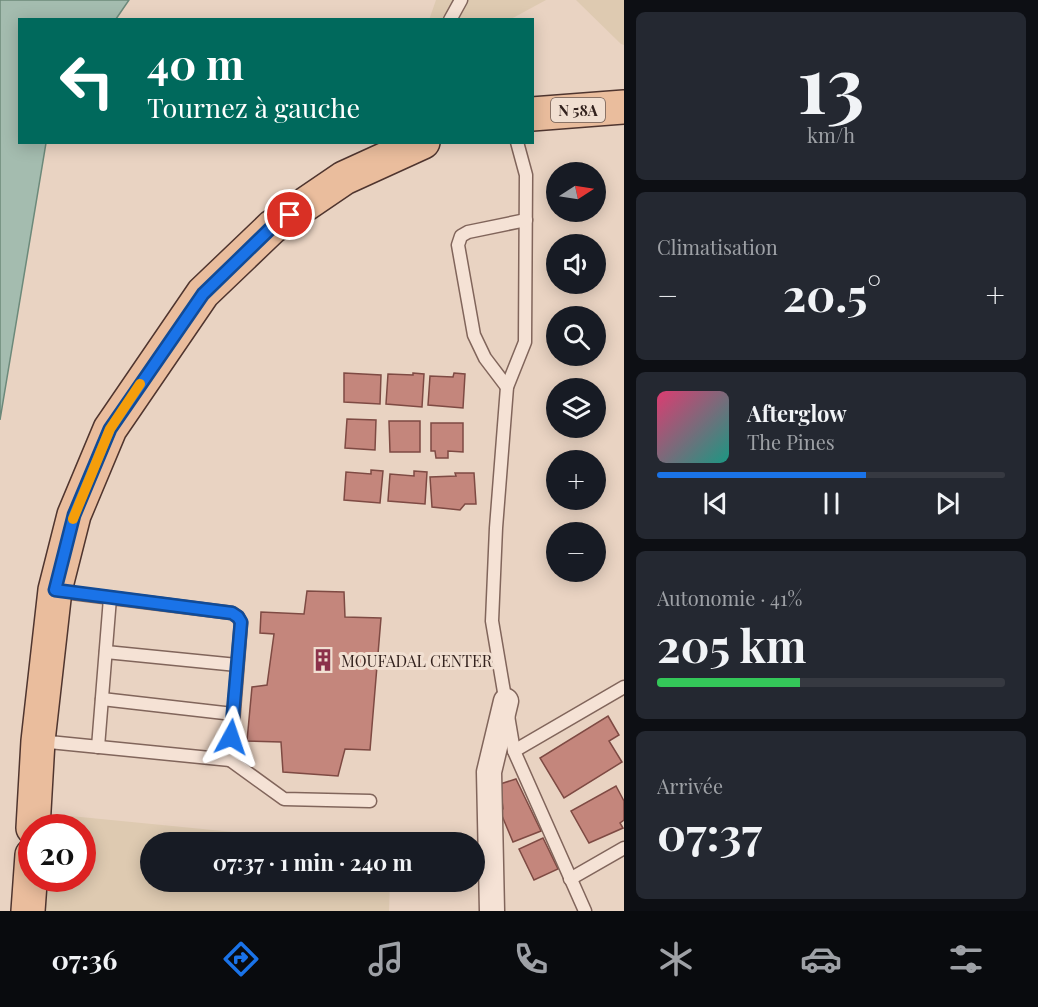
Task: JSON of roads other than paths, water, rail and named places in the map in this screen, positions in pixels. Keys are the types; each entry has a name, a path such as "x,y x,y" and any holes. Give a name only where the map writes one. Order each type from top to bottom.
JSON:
{"main road":[{"name":"N 58A","path":"534,114 624,108"},
{"path":"34,814 38,741 55,590 74,515 110,429 203,294 272,227 344,178 419,144"},
{"path":"28,911 29,892"}],"street":[{"path":"492,911 489,772 506,701"}],"lane":[{"path":"451,18 462,0"},
{"path":"518,144 526,175 525,342 507,387 496,528 492,621 514,751 585,911"},
{"path":"507,387 485,358 474,335 458,245 461,236 468,232 526,220"},
{"path":"55,590 232,613 238,617 241,622 230,760"},
{"path":"98,747 110,598"},
{"path":"106,652 237,665"},
{"path":"514,751 624,687"},
{"path":"102,699 233,714"},
{"path":"38,741 230,760 284,799 370,801"},
{"path":"570,879 624,848"}],"place":[{"name":"MOUFADAL CENTER","path":"323,660"}]}
